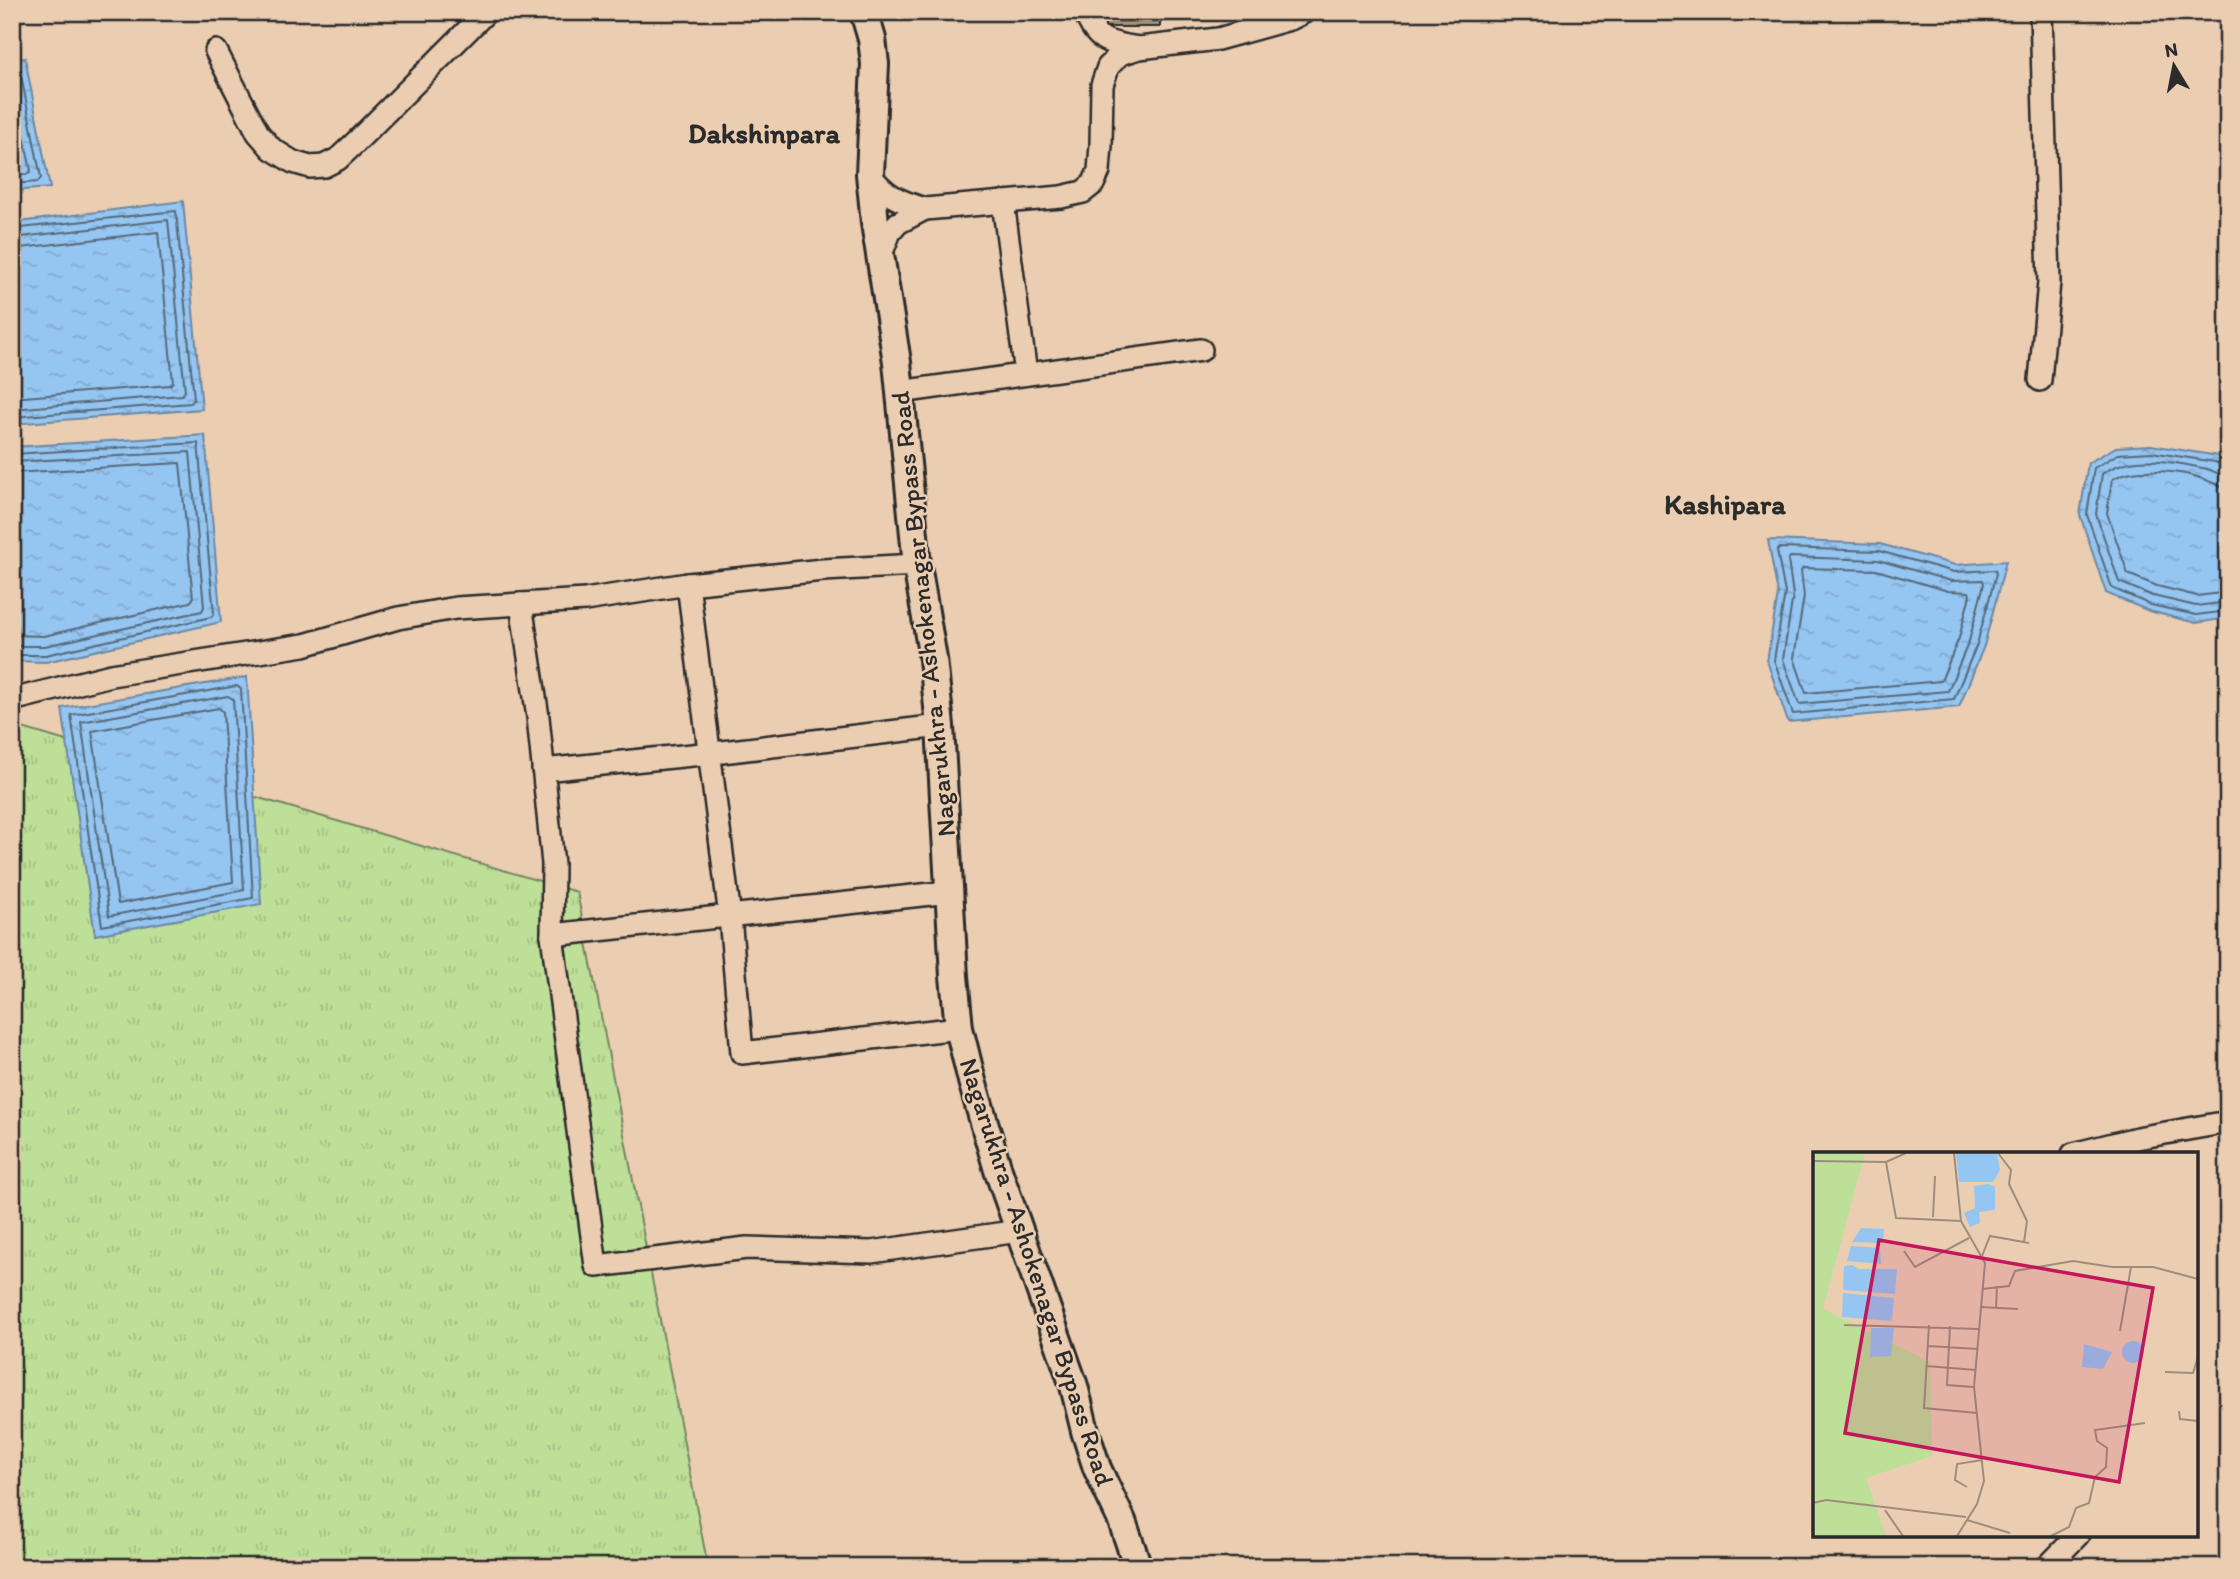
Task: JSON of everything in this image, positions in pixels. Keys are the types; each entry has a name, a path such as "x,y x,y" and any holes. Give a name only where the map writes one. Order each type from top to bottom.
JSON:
{"main road":[{"name":"Nagarukhra - Ashokenagar Bypass Road","path":"864,12 872,38 875,64 870,174 900,392 917,565 933,659 940,726 959,1028 994,1157 1074,1385 1084,1431 1097,1468 1122,1521 1138,1567"}],"street":[{"path":"216,51 258,133 272,149 293,162 310,167 324,166 338,159 356,142 486,12"},
{"path":"1086,12 1094,33 1110,42 1139,48"},
{"path":"870,174 887,194 899,201 925,209 1061,197 1083,192 1093,184 1098,171 1102,85 1108,67 1120,54 1139,48 1218,39 1290,19 1304,12"},
{"path":"2040,380 2049,282 2041,12"},
{"path":"1003,202 1026,374"},
{"path":"880,257 890,232 898,223 925,209"},
{"path":"900,392 1201,349"},
{"path":"12,700 111,675 304,646 398,618 456,608 585,600 688,584 823,570 917,565"},
{"path":"688,584 730,917 742,1054 959,1028"},
{"path":"521,604 553,864 552,935 597,1266 747,1248 871,1252 1019,1231"},
{"path":"543,771 940,726"},
{"path":"552,935 950,892"},
{"path":"2081,1152 2137,1138 2228,1122"},
{"path":"2047,1567 2076,1537"}],"green space":[{"path":"12,725 577,892 708,1567 12,1567"}],"water":[{"path":"25,58 50,188 12,191 12,61"},
{"path":"183,201 202,409 12,424 12,223"},
{"path":"205,435 221,622 46,662 12,661 12,447"},
{"path":"2151,445 2218,456 2228,463 2228,618 2196,623 2149,611 2106,593 2080,515 2088,463 2116,447"},
{"path":"1768,540 1880,544 1955,565 2006,561 1984,646 1959,707 1788,722 1767,661 1778,594"},
{"path":"247,677 261,904 95,935 62,708"}],"building":[{"path":"1160,12 1160,13 1105,13"}],"district":[{"name":"Dakshinpara","path":"764,133"},
{"name":"Kashipara","path":"1725,504"}]}
